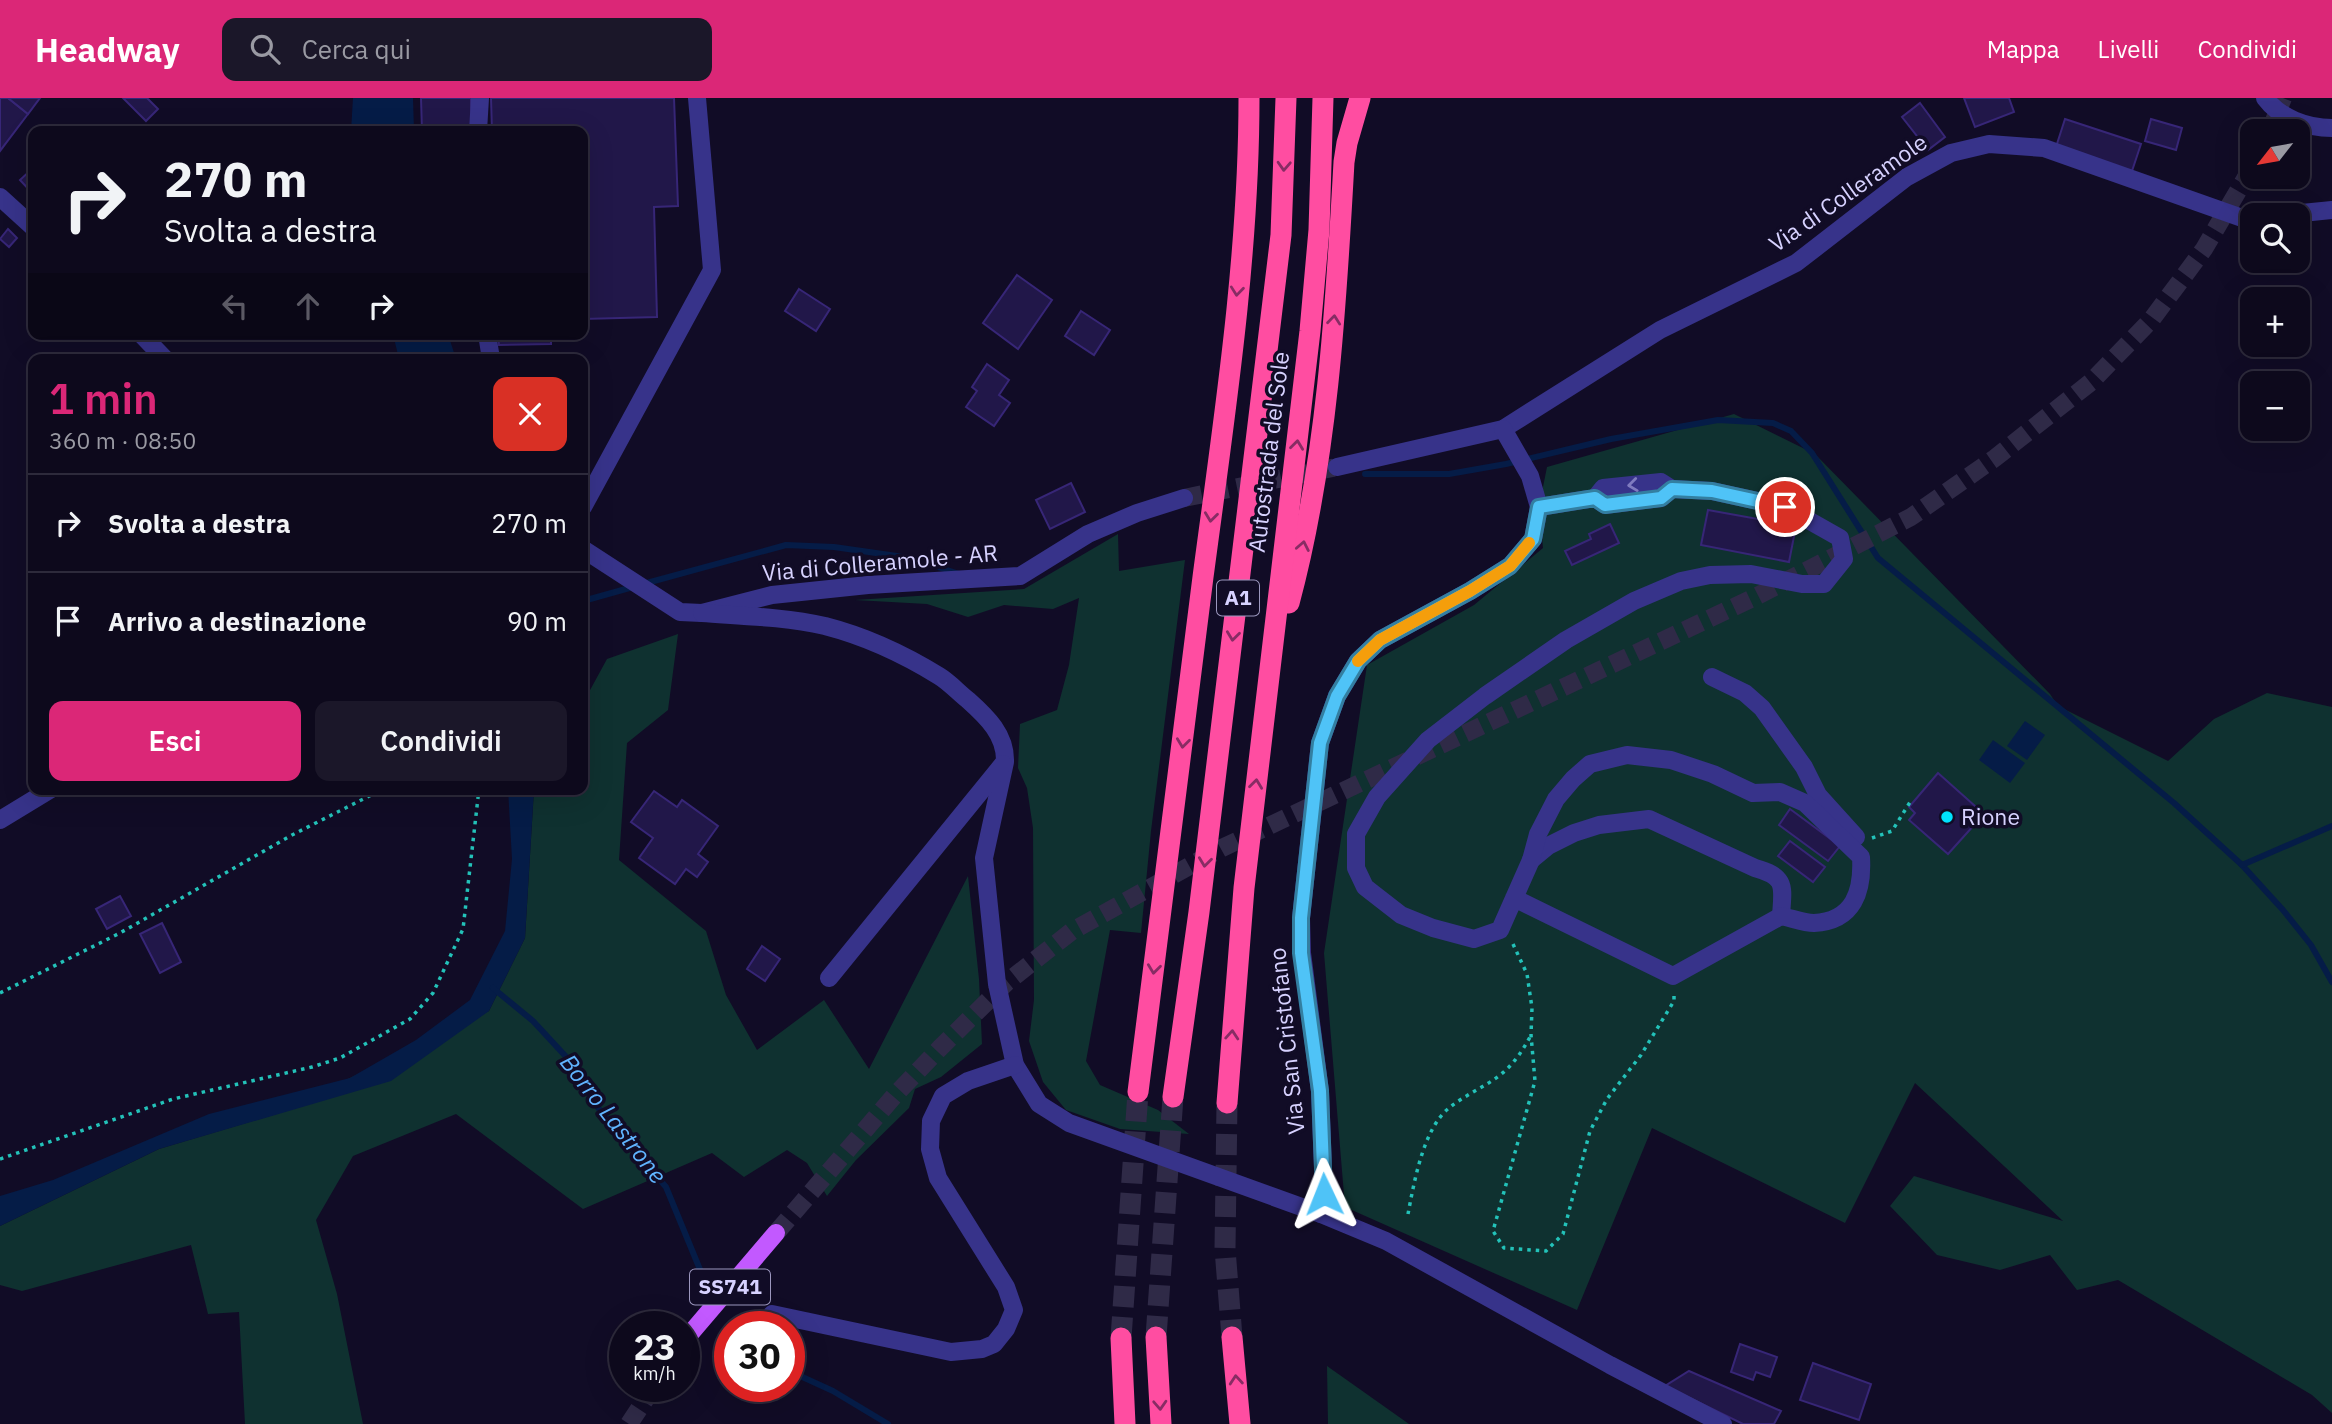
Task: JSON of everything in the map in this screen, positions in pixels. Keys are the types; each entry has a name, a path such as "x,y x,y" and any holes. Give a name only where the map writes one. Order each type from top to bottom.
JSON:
{"highway":[{"path":"1237,98 1244,223"},
{"name":"A1","path":"1138,1092 1224,413 1244,223 1249,98"},
{"name":"Autostrada del Sole","path":"1173,1097 1202,884 1281,236 1286,98"},
{"name":"Autostrada del Sole","path":"1227,1103 1244,888 1311,318 1319,230 1323,98"},
{"path":"1268,683 1299,566 1313,496 1335,314 1347,143 1360,98"},
{"path":"1156,1337 1161,1424"},
{"path":"1232,1337 1240,1424"},
{"path":"1121,1338 1125,1424"}],"main road":[{"name":"SS741","path":"700,1322 776,1233"}],"street":[{"path":"478,126 480,98"},
{"path":"588,498 712,270 697,98"},
{"path":"2265,98 2271,107 2290,119 2319,128 2332,128"},
{"name":"Via di Colleramole","path":"1336,467 1503,429 1660,330 1796,263 1907,177 1951,152 1989,144 2044,148 2240,217"},
{"path":"0,197 28,222"},
{"path":"2310,212 2332,210"},
{"path":"147,340 160,354"},
{"name":"Via San Cristofano","path":"1321,1214 1324,1194 1320,1091 1301,953 1301,918 1320,743 1337,696 1358,661 1380,640 1510,566 1533,539 1539,507 1530,476 1503,429"},
{"path":"1539,507 1595,498 1605,505 1661,498 1672,489 1712,491 1785,507 1840,538 1844,559 1824,584 1802,584 1751,574 1710,575 1681,581 1634,601 1566,640 1485,696 1428,740 1377,796 1356,834 1356,868 1365,887 1401,915 1433,928 1474,939 1500,930 1531,860 1538,834 1556,799 1590,764 1627,755 1671,760 1713,774 1753,793 1780,792 1805,803 1861,849"},
{"name":"Via di Colleramole - AR","path":"588,552 680,612 702,613 772,595 868,585 1020,576 1088,534 1137,513 1184,498"},
{"path":"702,613 770,618 825,626 862,638 940,677 976,708 999,733 1005,748 1005,762 984,858 997,984 1015,1065 1039,1104 1069,1123 1321,1214 1386,1241 1723,1424"},
{"path":"1514,898 1673,976 1782,916 1812,923 1836,919 1854,903 1863,878 1861,849 1818,795 1804,767 1762,708 1745,694 1712,677"},
{"path":"829,978 1005,762"},
{"path":"0,820 41,795"},
{"path":"1531,860 1548,846 1574,833 1599,825 1649,819 1755,868 1773,873 1783,888 1782,916"},
{"path":"805,1321 951,1352 982,1349 994,1344 1006,1329 1014,1310 1006,1287 938,1178 930,1149 930,1121 943,1096 968,1081 1015,1065"}],"path":[{"path":"0,993 120,933 292,835 371,795"},
{"path":"0,1159 173,1099 313,1067 340,1058 410,1019 433,993 463,929 478,795"},
{"path":"1861,849 1892,831 1912,799"},
{"path":"1500,930 1514,946 1527,974 1532,1008 1531,1035 1535,1081 1493,1231 1504,1248 1546,1251 1563,1234 1590,1131 1607,1099 1641,1055 1674,1000 1673,976"},
{"path":"1408,1214 1418,1167 1433,1130 1447,1109 1507,1070 1520,1055 1531,1035"}],"green space":[{"path":"1734,414 1815,454 2050,694 2058,706 2168,761 2214,719 2267,693 2332,707 2332,1413 2312,1395 2118,1280 2077,1290 2050,1255 2000,1270 1937,1255 1890,1206 1914,1176 2063,1221 1915,1083 1845,1223 1652,1128 1577,1310 1345,1207 1324,953 1367,665 1474,605 1543,548 1539,507 1547,467"},
{"path":"1118,534 1119,571 1185,560 1141,933 1110,930 1086,1061 1100,1085 1158,1110 1189,1134 1120,1129 1066,1110 1043,1082 1029,1041 1034,1000 1033,828 1027,788 1018,768 1020,724 1057,710 1069,665 1079,598 1053,609 1004,605 968,617 927,604 855,600 1024,589"},
{"path":"678,634 668,710 627,743 619,860 706,931 726,995 757,1050 824,1000 869,1069 968,876 979,979 982,1044 941,1077 915,1089 909,1108 856,1160 827,1196 807,1163 787,1150 744,1177 712,1153 583,1209 456,1114 353,1156 316,1220 337,1294 363,1424 245,1424 239,1312 208,1314 191,1245 22,1291 0,1285 0,1226 159,1149 273,1115 489,1011 525,938 534,795 588,795 588,694 607,659"},
{"path":"1327,1366 1409,1424 1328,1424"}],"water":[{"path":"353,98 413,98 414,126 351,126"},
{"path":"394,340 450,340 454,354 398,354"},
{"path":"2025,721 2045,735 2027,760 2007,746"},
{"path":"1993,740 2025,763 2010,783 1979,760"},
{"path":"508,795 534,795 525,938 489,1011 391,1081 159,1149 0,1226 0,1196 53,1180 209,1114 350,1078 416,1040 470,1000 505,931 512,859"}],"building":[{"path":"0,98 8,98 28,114 0,151"},
{"path":"8,98 40,98 28,114"},
{"path":"123,98 147,98 158,109 146,121"},
{"path":"421,98 471,98 472,126 422,126"},
{"path":"491,98 674,98 678,206 654,207 657,317 588,319 588,126 492,126"},
{"path":"1964,98 2009,98 2014,112 1975,127"},
{"path":"1920,103 1945,137 1928,150 1902,117"},
{"path":"2065,119 2141,144 2131,174 2055,150"},
{"path":"2151,119 2182,128 2176,150 2145,141"},
{"path":"28,173 28,189 20,180"},
{"path":"8,229 17,238 9,247 0,239"},
{"path":"1017,275 1052,300 1018,349 983,323"},
{"path":"799,289 830,309 816,331 785,311"},
{"path":"1081,311 1110,330 1094,355 1065,336"},
{"path":"499,340 551,340 551,344 499,345"},
{"path":"987,364 1009,380 999,395 1010,403 994,426 966,407 977,391 972,387"},
{"path":"1071,483 1085,512 1050,529 1036,500"},
{"path":"1708,510 1796,526 1789,562 1701,545"},
{"path":"1610,524 1619,543 1572,565 1565,551 1591,539 1589,534"},
{"name":"Rione","path":"1938,773 1984,814 1948,854 1909,820 1915,813 1909,807"},
{"path":"654,791 677,807 682,800 718,826 698,854 708,862 697,877 686,869 675,884 639,858 653,838 631,822"},
{"path":"1790,809 1840,846 1828,861 1779,825"},
{"path":"1790,841 1825,867 1813,882 1778,856"},
{"path":"120,896 131,916 107,929 96,909"},
{"path":"162,923 181,962 160,973 140,934"},
{"path":"762,946 780,959 765,981 747,969"},
{"path":"1740,1344 1777,1357 1770,1377 1756,1372 1753,1380 1731,1372"},
{"path":"1813,1363 1871,1384 1859,1420 1800,1400"},
{"path":"1689,1371 1781,1411 1774,1424 1743,1424 1665,1386"}],"waterway":[{"path":"1365,474 1449,474 1506,464 1611,439 1718,420 1773,423 1791,431 1812,453 1878,558 2174,803 2242,865 2311,945 2332,982"},
{"path":"643,584 786,545 834,547 911,558 959,574"},
{"path":"588,600 633,587"},
{"path":"2242,865 2332,826"},
{"name":"Borro Lastrone","path":"493,988 533,1021 570,1061 599,1109 666,1187 701,1272"},
{"name":"Borro Lastrone","path":"805,1378 833,1391 888,1424"}],"tunnel":[{"path":"2275,119 2283,98"},
{"path":"776,1233 895,1095 940,1048 1006,983 1072,931 1222,848 1753,598 1911,517 1995,458 2091,382 2152,319 2204,249 2240,188"},
{"path":"1184,498 1337,467"},
{"path":"1121,1338 1138,1092"},
{"path":"1156,1337 1173,1097"},
{"path":"1227,1103 1225,1249 1232,1337"},
{"path":"629,1424 643,1402"}],"slow traffic":[{"path":"1358,661 1380,640 1510,566 1529,543"}],"place":[{"name":"Rione","path":"1947,817"}],"route":[{"path":"1324,1194 1320,1091 1301,953 1301,918 1320,743 1337,696 1358,661 1380,640 1510,566 1533,539 1539,507 1595,498 1605,505 1661,498 1672,489 1712,491 1785,507"}]}
